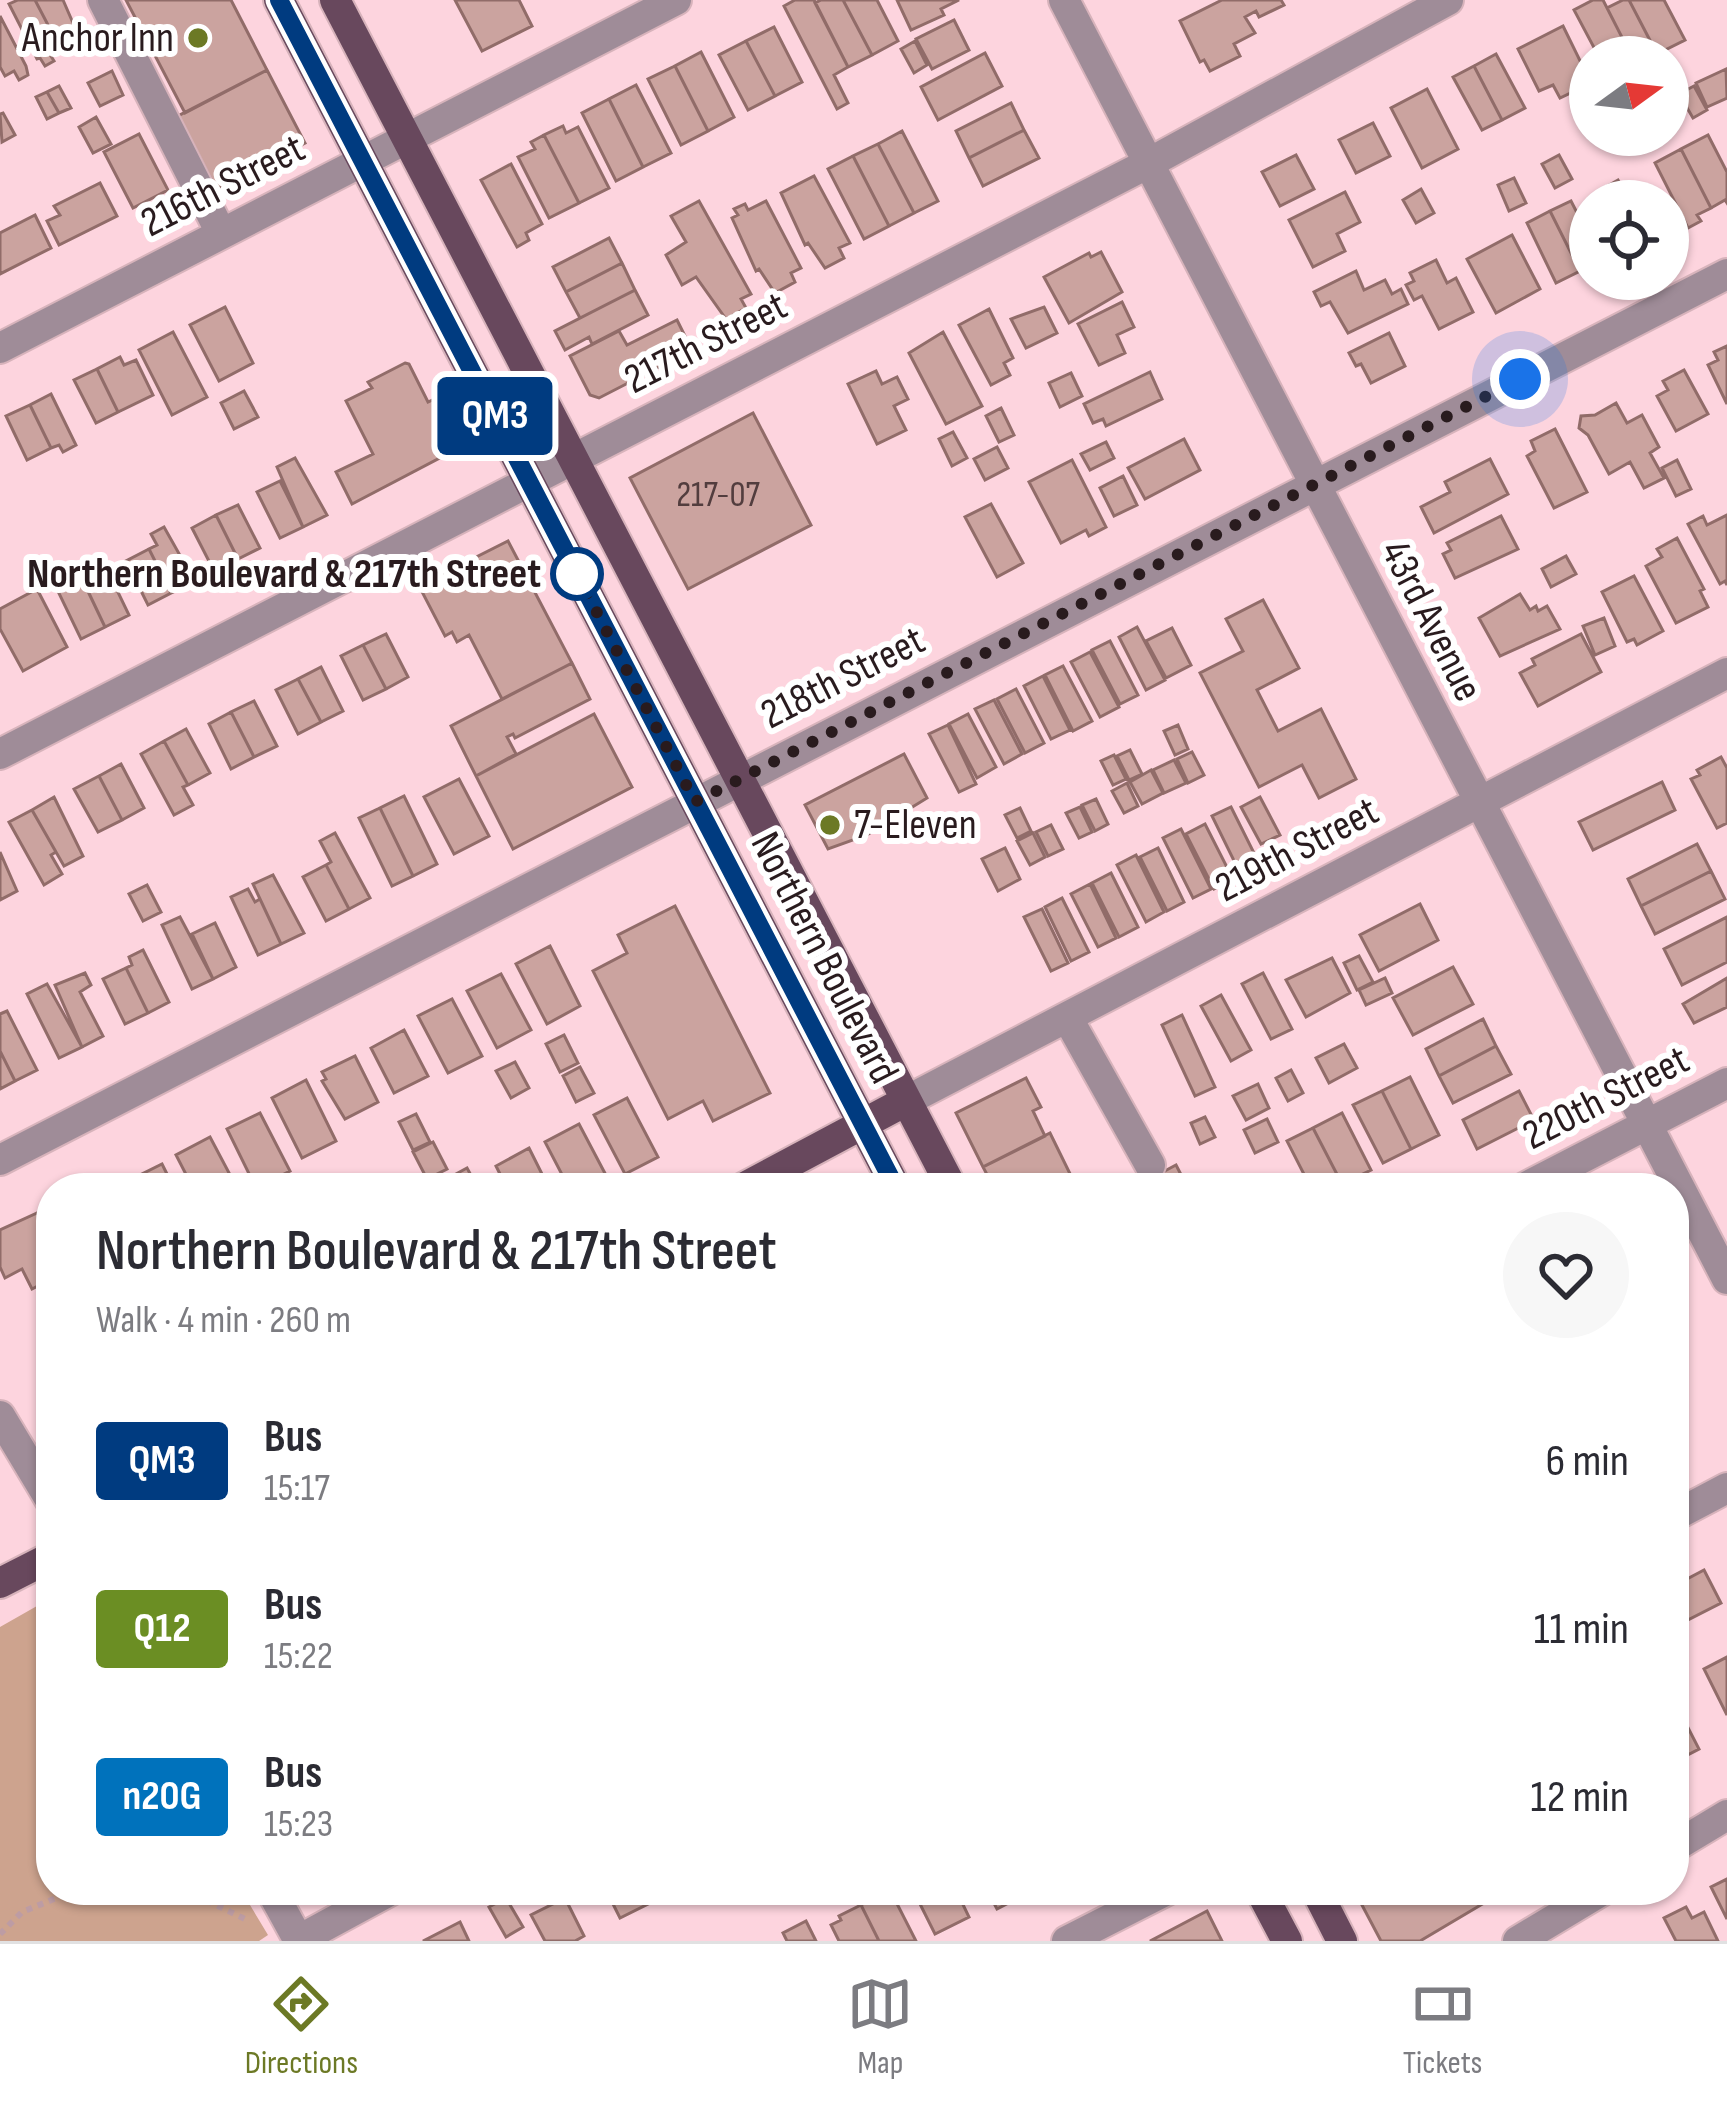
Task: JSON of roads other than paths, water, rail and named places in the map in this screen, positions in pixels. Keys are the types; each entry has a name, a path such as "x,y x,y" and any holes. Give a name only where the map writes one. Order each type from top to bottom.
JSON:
{"main road":[{"name":"Northern Boulevard","path":"279,0 888,1173"},
{"name":"Northern Boulevard","path":"335,0 944,1173"},
{"path":"770,1173 906,1101"},
{"path":"0,1583 36,1565"},
{"path":"1268,1905 1287,1941"},
{"path":"1324,1905 1342,1941"}],"street":[{"path":"103,0 221,233"},
{"name":"216th Street","path":"0,348 676,0"},
{"name":"43rd Avenue","path":"1064,0 1672,1173"},
{"name":"217th Street","path":"0,754 1149,163 1448,0"},
{"name":"218th Street","path":"0,1160 1727,274"},
{"name":"219th Street","path":"906,1101 1727,673"},
{"path":"1067,1017 1150,1165"},
{"name":"220th Street","path":"1553,1173 1727,1083"},
{"name":"43rd Avenue","path":"1689,1205 1727,1279"},
{"path":"0,1415 36,1476"},
{"path":"1689,1508 1727,1488"},
{"path":"1689,1838 1727,1814"},
{"path":"279,1905 299,1941 365,1905"},
{"path":"1067,1941 1138,1905"},
{"path":"1519,1941 1578,1905"}],"place":[{"name":"Anchor Inn","path":"198,38"},
{"name":"Northern Boulevard & 217th Street","path":"577,574"},
{"name":"7-Eleven","path":"830,825"}]}
